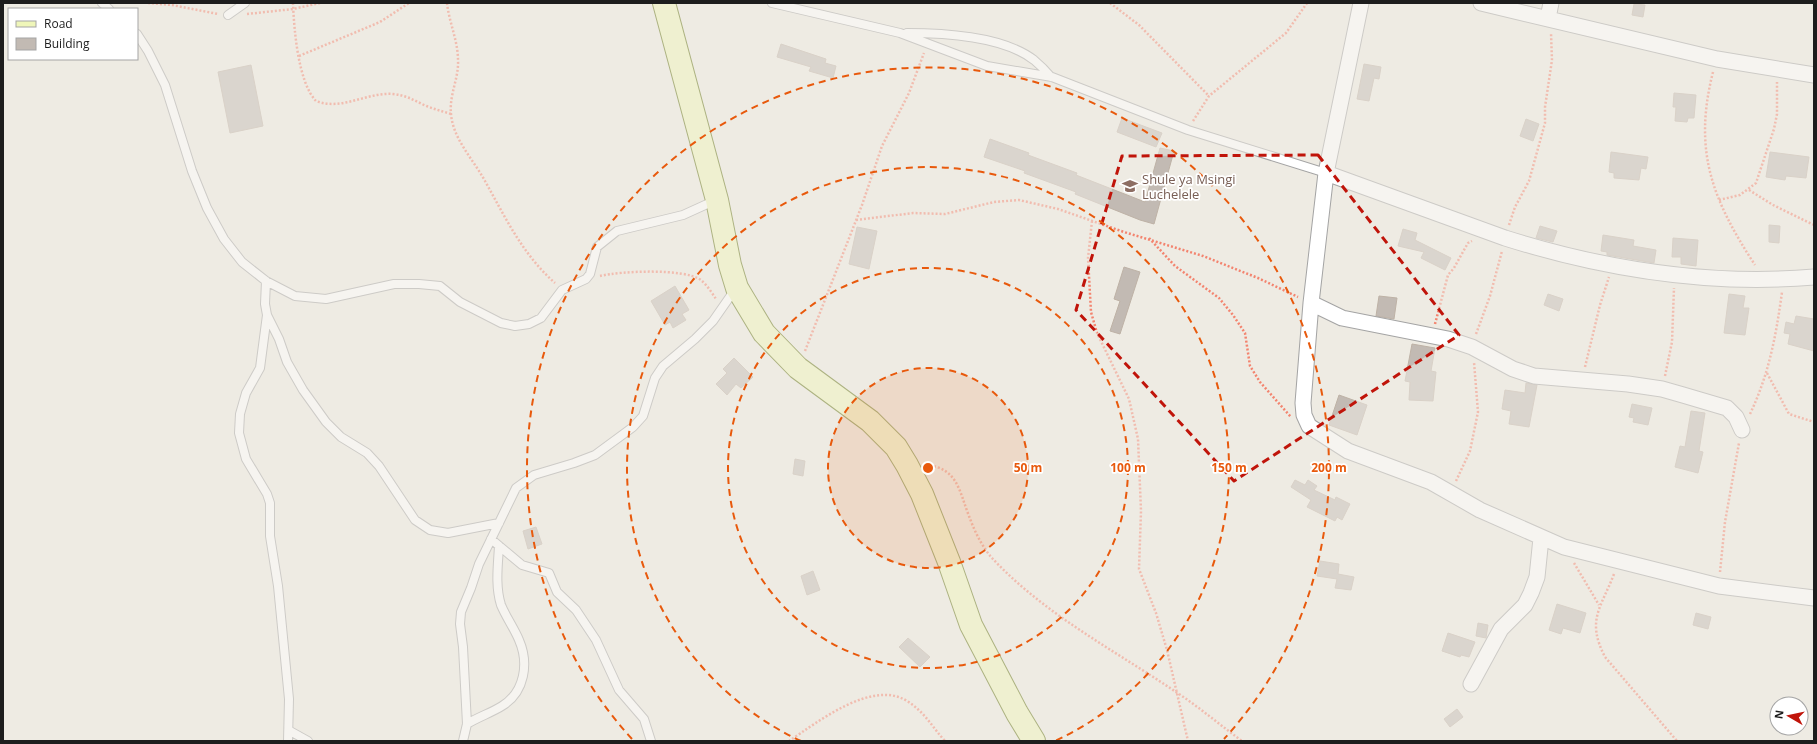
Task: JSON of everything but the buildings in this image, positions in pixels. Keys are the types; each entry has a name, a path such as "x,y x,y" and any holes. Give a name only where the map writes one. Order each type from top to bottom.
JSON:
{"main road":[{"path":"664,3 717,200 730,265 737,288 764,333 798,368 870,421 896,447 908,465 922,494 949,562 971,625 1017,713 1034,741"}],"street":[{"path":"1361,3 1326,173 1311,303 1303,403 1304,415 1309,426 1348,451 1431,482 1451,492 1480,510 1564,547 1618,562 1719,586 1814,598"},
{"path":"1481,3 1717,59 1814,75"},
{"path":"1548,18 1551,3"},
{"path":"1326,173 1533,247 1620,266 1674,274 1765,280 1814,277"},
{"path":"1311,303 1342,318 1432,336 1472,347 1513,369 1534,376 1554,380 1583,379 1662,389 1727,408 1736,417 1742,430"},
{"path":"1471,684 1501,629 1525,605 1531,593 1537,577 1541,538"}],"lane":[{"path":"228,15 245,3"},
{"path":"772,3 900,33 987,66 1052,77 1188,130 1326,173"},
{"path":"900,33 943,33 1003,46 1022,53 1034,60 1052,77"},
{"path":"138,36 148,51 165,86 192,171 207,208 224,239 242,262 266,281 296,296 326,299 394,284 440,286 460,302 501,323 515,326 529,324 541,318 562,290 586,279 590,274 597,247 617,231 683,215 717,200"},
{"path":"266,281 265,304 267,315 279,338 287,362 303,390 326,422 341,437 367,453 379,466 415,520 430,530 448,533 499,523"},
{"path":"463,741 467,724 460,624 461,612 479,564 516,488 534,475 574,464 595,455 633,427 643,416 655,378 663,366 695,339 713,321 737,288"},
{"path":"267,315 260,368 244,400 240,414 239,433 246,459 267,494 270,503 270,536 278,586 289,699 290,731 288,741"},
{"path":"491,539 522,565 549,573 557,592 576,610 596,640 619,690 644,719 651,741"},
{"path":"467,724 503,705 512,697 520,684 524,673 524,658 519,640 501,604 498,583 499,546"},
{"path":"290,731 308,741"}],"path":[{"path":"293,3 299,56 310,92 316,101 320,103 347,102 377,95 392,94 405,96 451,114"},
{"path":"299,56 380,22 409,3"},
{"path":"447,3 458,60 451,96 451,114 456,135 485,180 502,215 540,268 562,290"},
{"path":"1110,3 1139,24 1209,96"},
{"path":"1188,130 1209,96 1286,33 1307,3"},
{"path":"1451,492 1470,451 1478,412 1472,347 1490,296 1505,238 1515,207 1529,181 1545,123 1545,107 1552,60 1552,40 1548,18"},
{"path":"798,368 856,220 882,146 909,93 928,43"},
{"path":"1717,59 1707,102 1705,133 1706,160 1718,200 1739,241 1765,280"},
{"path":"1718,200 1740,195 1749,190 1756,183 1774,129 1777,114 1778,70"},
{"path":"1749,190 1773,206 1814,225"},
{"path":"856,220 913,213 945,214 994,202 1019,200 1058,209 1210,258 1311,303"},
{"path":"1092,221 1088,258 1091,312 1097,334 1129,399 1138,439 1141,511 1139,569 1156,613 1178,692 1188,741"},
{"path":"1432,336 1440,298 1448,275 1458,262 1468,243 1485,231"},
{"path":"1149,238 1175,266 1219,298 1245,333 1250,366 1260,382 1290,416 1309,426"},
{"path":"1583,379 1600,305 1608,278 1620,266"},
{"path":"586,279 626,272 665,273 694,277 706,284 722,308"},
{"path":"1662,389 1672,342 1674,274"},
{"path":"1767,373 1789,414 1814,422"},
{"path":"908,465 938,467 949,473 954,478 961,492 968,515 980,540 992,557 1036,598 1060,617 1178,692 1242,741"},
{"path":"1564,547 1599,605"},
{"path":"1618,562 1610,585 1599,605 1596,618 1596,631 1599,646 1605,657 1677,741"},
{"path":"788,741 832,712 873,696 892,695 907,701 923,713 945,741"}],"highlighted area":[{"path":"1318,155 1459,335 1234,481 1076,310 1122,156"}],"place":[{"name":"Shule ya Msingi Luchelele","path":"1130,186"}]}
